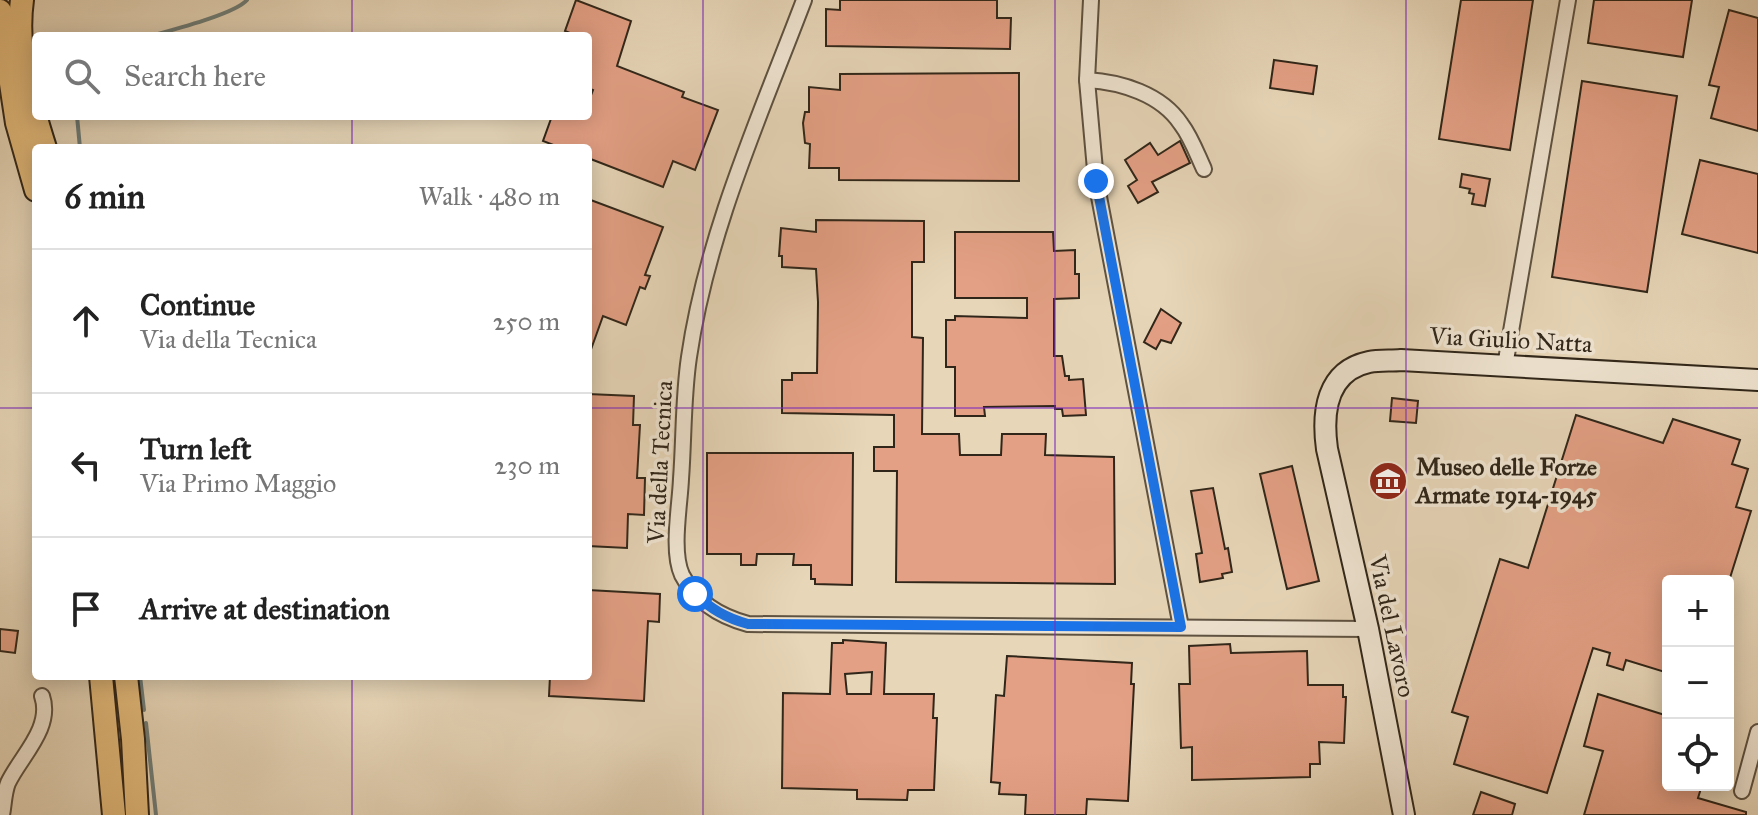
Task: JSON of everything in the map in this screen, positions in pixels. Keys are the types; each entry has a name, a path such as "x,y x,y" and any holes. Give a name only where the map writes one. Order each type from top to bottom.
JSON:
{"main road":[{"path":"11,12 17,123 32,176"},
{"path":"14,58 32,109"},
{"path":"36,120 44,144"},
{"path":"101,680 114,815"},
{"path":"126,680 137,815"}],"street":[{"name":"Via della Tecnica","path":"804,0 716,236 700,299 687,375 677,559 695,594 729,619 748,624 1368,629"},
{"path":"1091,0 1087,80 1096,181 1181,627"},
{"path":"1505,366 1568,0"},
{"path":"1087,80 1115,82 1139,91 1166,109 1181,123 1204,169"},
{"name":"Via Giulio Natta","path":"1327,449 1323,420 1328,400 1348,371 1368,362 1401,360 1758,380"},
{"name":"Via del Lavoro","path":"1327,449 1368,629 1404,815"},
{"path":"2,815 6,788 42,724 45,704 42,696"},
{"path":"1742,791 1758,732"}],"building":[{"path":"576,0 631,21 617,66 684,92 682,97 718,110 695,170 673,161 663,187 592,160 592,144 551,144 543,141 551,120 592,120 592,32 565,31"},
{"path":"840,0 997,0 997,18 1011,18 1010,49 826,46 826,9 840,10"},
{"path":"1461,0 1533,0 1510,150 1439,139"},
{"path":"1594,0 1692,0 1683,57 1588,43"},
{"path":"1729,10 1758,18 1758,131 1711,118 1719,87 1709,85"},
{"path":"1274,60 1317,66 1313,94 1270,88"},
{"path":"1019,73 1019,181 839,180 839,168 809,168 810,144 805,143 803,123 805,112 809,112 809,87 840,90 840,74"},
{"path":"1582,81 1677,96 1647,292 1552,277"},
{"path":"1180,141 1190,163 1152,182 1158,192 1138,203 1128,186 1137,180 1125,160 1150,143 1158,155"},
{"path":"1700,160 1758,174 1758,253 1682,234"},
{"path":"1462,174 1490,179 1485,206 1472,204 1474,194 1469,193 1470,189 1460,187"},
{"path":"592,200 663,227 645,275 650,276 645,289 640,287 626,325 603,316 592,347"},
{"path":"816,220 924,221 924,262 912,262 912,337 923,338 922,434 959,434 960,455 1001,455 1002,434 1046,434 1045,455 1114,457 1115,584 896,582 897,471 874,471 874,447 894,447 894,415 782,413 782,380 792,380 792,373 817,373 818,302 816,269 782,267 782,256 779,256 781,228 816,232"},
{"path":"955,232 1053,232 1054,251 1075,250 1079,298 1054,299 1054,356 1062,356 1065,376 1069,376 1069,380 1083,379 1086,415 1063,416 1062,409 1055,409 1055,406 984,407 985,416 955,416 955,367 946,367 946,320 955,320 955,316 1027,318 1027,298 955,298"},
{"path":"1161,309 1181,323 1171,343 1161,340 1156,349 1144,342"},
{"path":"592,394 634,396 633,425 640,425 637,478 645,478 644,515 628,514 627,548 592,546"},
{"path":"1392,398 1418,401 1416,423 1390,421"},
{"path":"1576,415 1663,443 1673,419 1740,440 1732,464 1748,469 1736,507 1751,511 1731,575 1662,575 1662,671 1626,660 1623,670 1607,665 1610,653 1593,648 1547,793 1454,764 1468,717 1452,712 1500,559 1528,568"},
{"path":"707,453 853,453 852,585 815,584 815,579 811,579 811,565 793,565 794,554 757,554 756,565 741,565 741,554 707,554"},
{"path":"1292,466 1319,581 1287,589 1260,474"},
{"path":"1213,488 1232,572 1222,574 1223,578 1200,582 1196,554 1202,553 1191,491"},
{"path":"592,590 660,594 659,622 648,621 644,701 549,696 550,680 592,680"},
{"path":"0,629 18,631 15,653 0,651"},
{"path":"843,640 886,643 884,694 934,694 933,718 937,718 934,790 908,790 907,800 857,799 857,790 782,788 783,693 830,694 832,643 843,643","holes":["872,672 871,694 847,694 845,674"]},
{"path":"1230,644 1231,653 1307,651 1308,685 1343,685 1343,697 1346,697 1344,743 1319,742 1320,764 1310,764 1310,777 1192,780 1192,747 1181,748 1179,684 1190,684 1189,646"},
{"path":"1007,656 1132,663 1131,684 1134,684 1128,801 1087,799 1086,815 1025,815 1026,795 999,794 1000,783 991,782 996,695 1004,696"},
{"path":"1598,694 1662,714 1662,791 1700,791 1698,798 1746,812 1746,815 1584,815 1603,751 1584,746"},
{"path":"1481,792 1515,804 1512,815 1473,815"}],"waterway":[{"path":"165,32 217,16 247,0"},
{"path":"77,120 80,144"},
{"path":"140,680 144,710"},
{"path":"146,723 156,815"}],"place":[{"name":"Museo delle Forze Armate 1914-1945","path":"1388,481"}],"route":[{"path":"695,594 729,619 748,624 1181,627 1096,181"}]}
